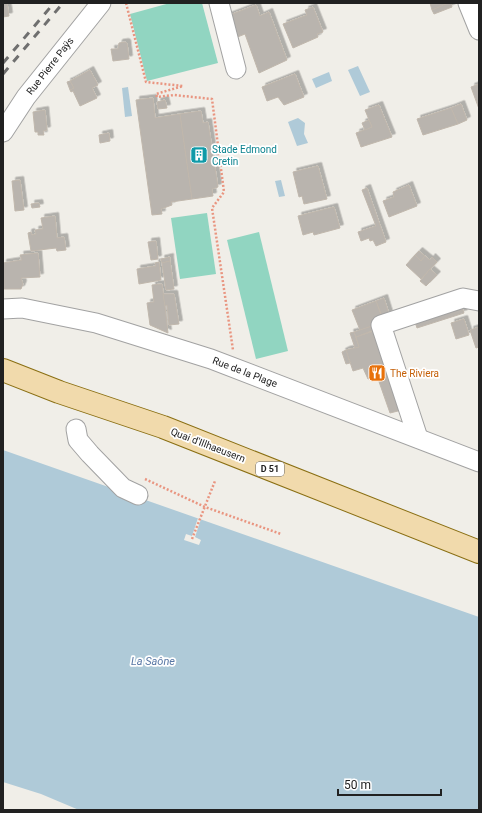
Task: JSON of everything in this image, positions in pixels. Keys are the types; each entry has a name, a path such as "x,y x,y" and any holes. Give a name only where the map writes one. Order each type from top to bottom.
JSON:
{"main road":[{"name":"Quai d'Illhaeusern","path":"3,370 58,392 163,428 479,552"}],"street":[{"name":"Rue Pierre Paÿs","path":"3,132 26,97 102,3"},
{"path":"219,3 236,69"},
{"path":"468,3 479,30"},
{"path":"418,438 381,325 463,298 479,301"},
{"name":"Rue de la Plage","path":"3,309 22,308 96,323 235,368 479,462"},
{"path":"76,429 78,440 123,488 139,486"}],"path":[{"path":"126,3 146,82 183,86 156,94 157,97 174,95 212,99 224,192 212,208 235,368"},
{"path":"192,540 215,481"},
{"path":"139,486 205,507 281,534"}],"green space":[{"path":"170,3 202,3 218,63 147,81 130,14"},
{"path":"207,213 216,274 180,279 171,218"},
{"path":"259,232 288,351 256,359 227,240"}],"water":[{"path":"358,66 370,92 360,96 348,70"},
{"path":"329,72 332,81 316,88 312,79"},
{"path":"128,87 132,116 125,117 122,88"},
{"path":"298,118 305,123 304,134 308,143 297,146 288,122"},
{"path":"281,180 285,196 279,197 275,181"},
{"name":"La Saône","path":"3,450 479,617 479,810 79,810 41,794 3,782"}],"pier":[{"path":"198,518 201,519 195,537 201,540 199,545 184,540 186,534 192,536"}],"building":[{"path":"7,3 9,16 3,17 3,4"},
{"path":"430,3 448,3 448,4 432,10"},
{"path":"451,3 452,7 434,14 432,10"},
{"path":"256,5 260,16 269,12 287,60 259,73 245,34 235,38 227,16"},
{"path":"313,7 323,32 317,34 318,37 293,48 283,24 307,15 305,10"},
{"path":"119,43 127,43 129,59 113,61 111,49 118,49"},
{"path":"90,70 98,85 92,88 97,98 80,106 73,91 71,92 70,90 74,88 70,81"},
{"path":"295,74 304,97 284,105 278,97 267,101 262,87"},
{"path":"70,81 74,88 70,90 67,82"},
{"path":"479,84 479,109 471,87"},
{"path":"153,98 155,118 180,114 192,199 171,202 172,205 161,209 162,214 152,215 136,100"},
{"path":"165,100 167,108 158,109 157,102"},
{"path":"461,104 467,120 458,124 451,108"},
{"path":"379,105 392,137 361,147 356,133 372,127 365,110"},
{"path":"451,108 458,124 423,135 417,119"},
{"path":"45,110 47,130 43,131 44,135 38,135 38,132 35,132 33,112"},
{"name":"Stade Edmond Cretin","path":"201,111 203,123 208,122 218,187 212,189 213,196 192,199 180,114"},
{"path":"369,120 372,127 365,130 362,123"},
{"path":"109,133 110,141 100,143 99,135"},
{"path":"318,166 327,199 304,204 302,196 299,197 293,172"},
{"path":"20,180 24,210 15,211 12,181"},
{"path":"409,185 417,206 389,217 383,201 394,197 393,192"},
{"path":"367,188 386,242 376,246 373,240 370,241 369,238 361,241 358,232 376,226 362,190"},
{"path":"39,203 40,207 32,208 31,204"},
{"path":"334,207 340,228 314,235 313,232 303,235 298,216"},
{"path":"55,216 57,238 64,237 66,250 57,251 56,248 31,251 28,233 31,232 32,235 36,234 35,230 43,229 41,218"},
{"path":"156,241 158,259 151,260 148,242"},
{"path":"419,251 425,256 421,261 415,255"},
{"path":"38,253 40,277 21,278 23,284 21,289 4,289 3,263 22,260 20,255"},
{"path":"415,255 421,261 425,256 430,260 432,257 437,262 421,279 406,265"},
{"path":"170,257 170,261 162,263 161,259"},
{"path":"170,261 174,289 166,290 162,263"},
{"path":"159,262 161,280 139,284 137,269 156,266 155,263"},
{"path":"430,269 437,275 426,286 420,281"},
{"path":"162,284 168,333 150,325 147,303 154,302 152,285"},
{"path":"163,294 174,294 179,324 169,325 167,305 165,306"},
{"path":"384,298 389,314 382,316 376,301"},
{"path":"376,301 382,318 371,323 372,326 360,330 352,310"},
{"path":"461,305 464,313 417,328 414,319"},
{"path":"464,319 469,335 456,339 451,323"},
{"path":"372,326 374,330 356,337 354,332"},
{"path":"479,327 479,347 476,348 470,330"},
{"name":"The Riviera","path":"374,331 402,410 390,413 377,376 368,379 363,368 353,371 346,350 359,347 356,337"},
{"path":"354,332 359,347 355,348 350,333"},
{"path":"346,350 350,363 346,364 342,352"}],"railway":[{"path":"3,63 54,3"},
{"path":"3,74 63,3"}],"place":[{"name":"Stade Edmond Cretin","path":"199,155"},
{"name":"The Riviera","path":"377,373"}]}
